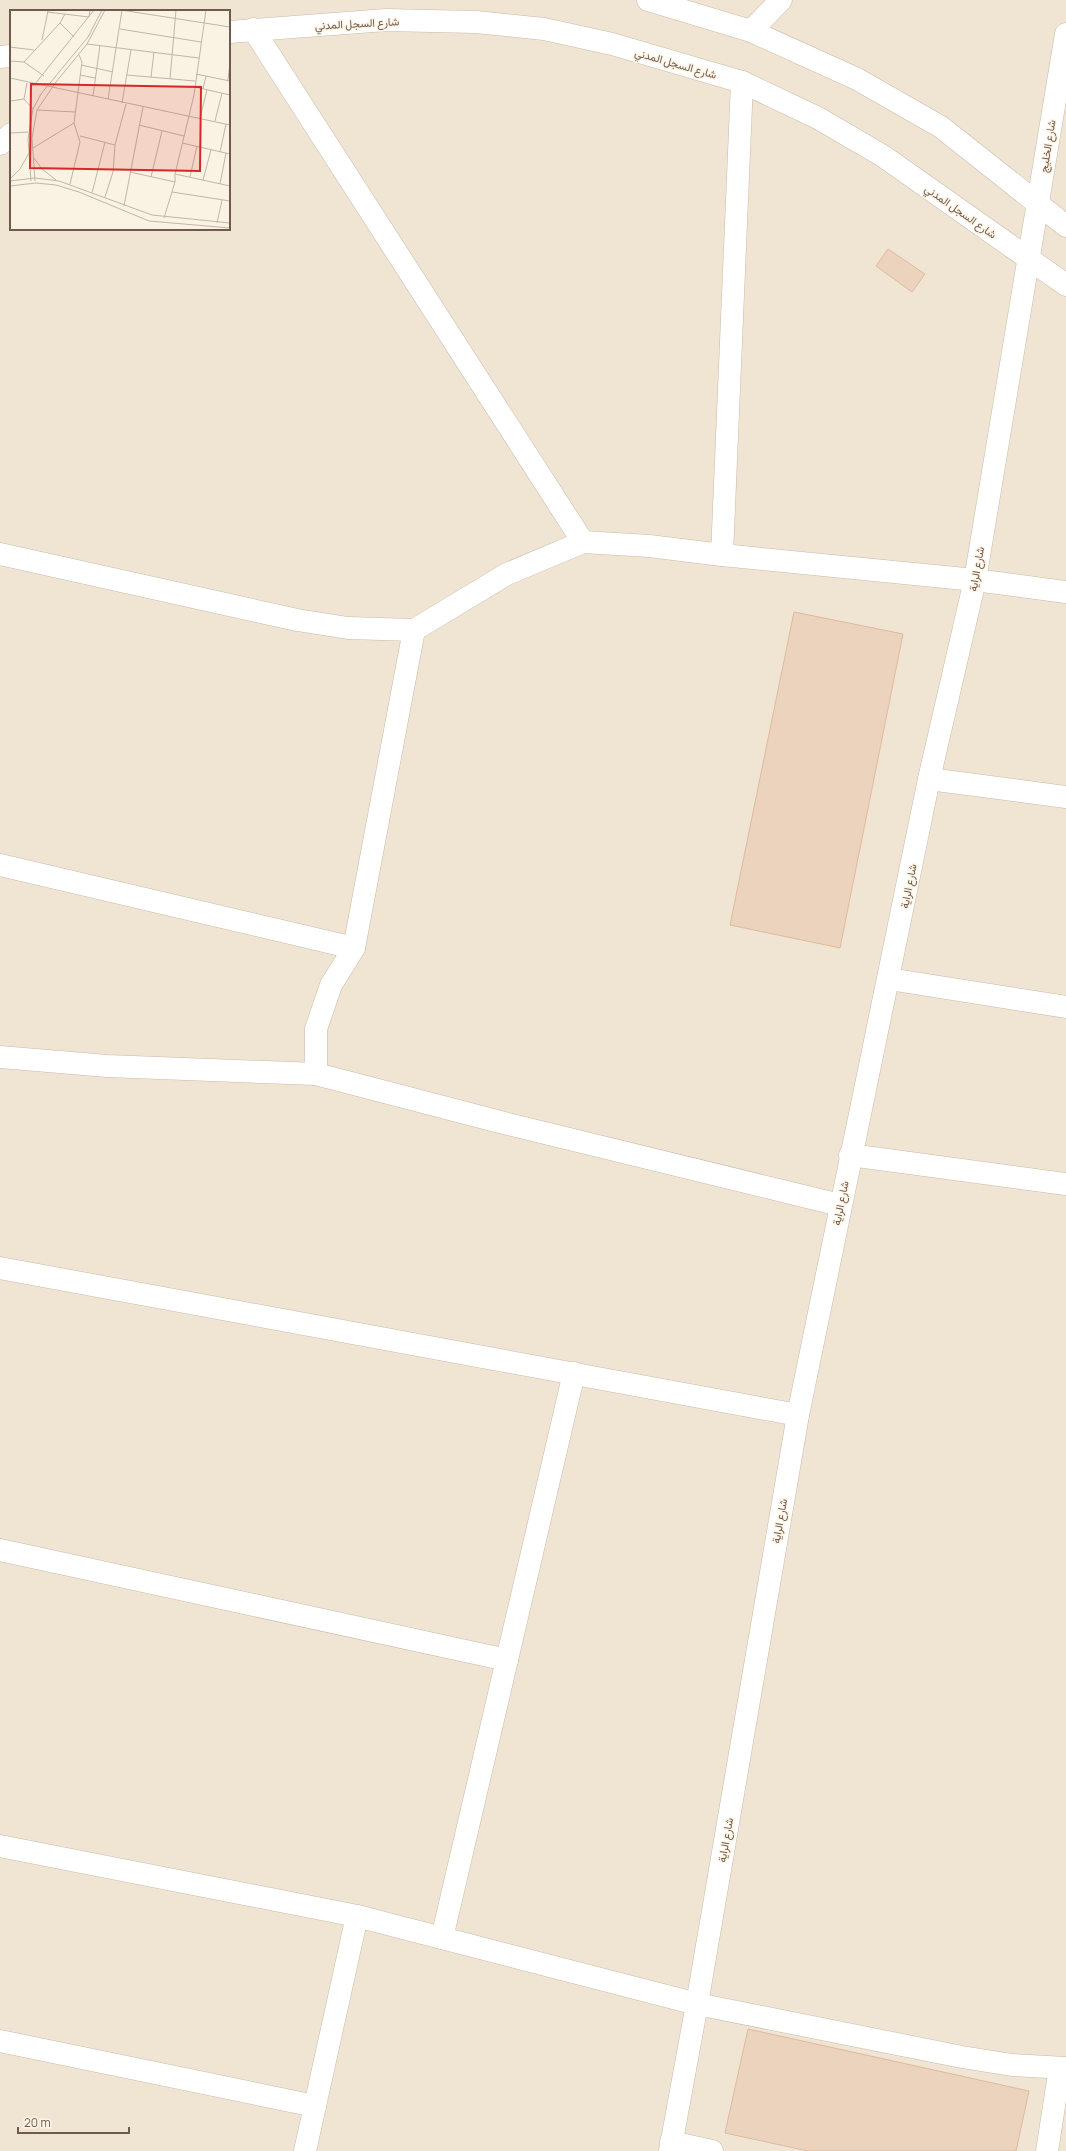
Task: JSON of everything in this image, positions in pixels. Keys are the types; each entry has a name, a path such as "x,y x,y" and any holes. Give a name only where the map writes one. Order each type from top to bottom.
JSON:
{"street":[{"path":"648,0 751,31 857,79 941,127 1038,202 1066,226"},
{"path":"751,31 781,0"},
{"name":"شارع السجل المدني","path":"230,32 386,20 476,22 544,29 612,44 742,82 818,118 883,156 1066,285"},
{"path":"253,29 583,542"},
{"name":"شارع الخليج","path":"1028,258 1065,41"},
{"path":"0,57 10,56"},
{"path":"722,555 742,82"},
{"path":"0,144 10,135"},
{"name":"شارع الراية","path":"670,2147 697,2004 798,1415 850,1155 889,979 929,779 975,580 1028,258"},
{"path":"0,554 297,620 348,628 414,630 507,574 583,542 649,546 722,555 975,580 1066,592"},
{"path":"316,1074 316,1029 332,985 354,948 414,630"},
{"path":"929,779 1066,796"},
{"path":"0,866 354,948"},
{"path":"889,979 1066,1007"},
{"path":"0,1057 107,1066 316,1074 466,1114 840,1206"},
{"path":"850,1155 1066,1184"},
{"path":"0,1268 798,1415"},
{"path":"442,1938 574,1373"},
{"path":"0,1550 507,1660"},
{"path":"0,1846 357,1916 697,2004 962,2057 1012,2065 1063,2068 1047,2151"},
{"path":"305,2151 357,1916"},
{"path":"0,2041 315,2106"},
{"path":"670,2147 712,2151"}],"shaded area":[{"path":"0,0 1066,0 1066,2151 0,2151"}],"building":[{"path":"888,249 925,274 912,292 876,266"},
{"path":"794,612 903,634 840,948 730,925"},
{"path":"748,2029 1029,2091 1016,2151 808,2151 725,2133"}]}
